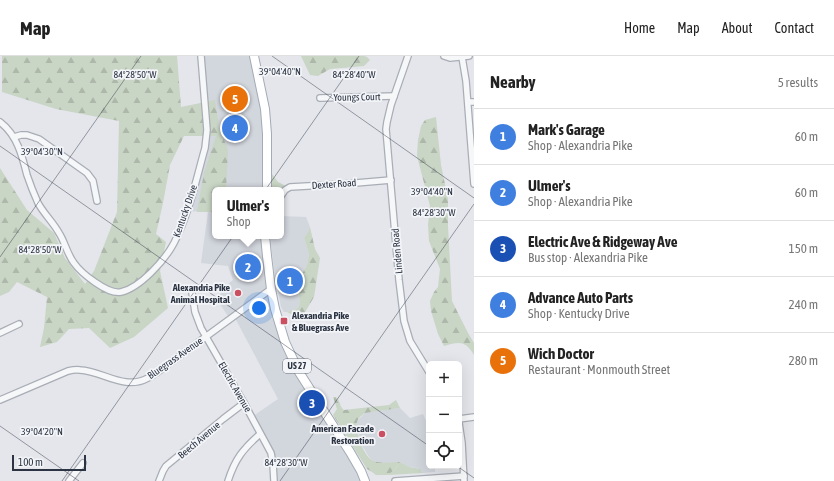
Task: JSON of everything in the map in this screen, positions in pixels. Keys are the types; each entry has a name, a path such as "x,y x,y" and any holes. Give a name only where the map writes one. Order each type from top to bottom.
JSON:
{"main road":[{"path":"254,56 265,109 268,144 267,187"},
{"name":"US 27","path":"266,239 271,289 275,309 285,342 300,372 350,452 365,481"}],"street":[{"name":"Kentucky Drive","path":"0,122 14,137 23,158 30,183 38,203 45,215 60,234 74,264 107,290 120,292 127,290 151,274 165,257 174,243 187,211 206,148 207,138 201,56"},
{"name":"Linden Road","path":"408,56 391,105 387,122 387,134 404,321 410,341 426,367"},
{"path":"444,56 450,58 469,56"},
{"path":"462,57 471,102 474,184"},
{"name":"Youngs Court","path":"320,98 394,96"},
{"path":"14,137 28,135 37,138 87,173 93,181 97,201"},
{"name":"Dexter Road","path":"284,192 290,187 391,180"},
{"name":"Bluegrass Avenue","path":"0,400 75,370 89,371 122,382 146,380 271,289"},
{"name":"Electric Avenue","path":"192,294 194,312 201,328 271,453 274,464 274,481"},
{"path":"0,333 19,324"},
{"name":"Beech Avenue","path":"159,481 166,466 244,403"},
{"path":"462,419 474,417"},
{"path":"396,481 464,478 460,433"},
{"path":"228,481 238,457 260,434"},
{"path":"69,481 83,463"}],"shaded area":[{"path":"201,56 254,56 263,98 267,187 212,187 212,239 265,239 267,256 285,342 365,481 274,481 273,464 252,417 278,399 234,316 230,319 218,301 222,289 233,280 228,266 201,263 208,212 187,211 205,148"},
{"path":"284,216 306,217 310,227 304,238 309,254 307,265 297,283 300,304 298,308 294,310 284,312 281,307 271,239 284,239"},
{"path":"400,408 410,418 423,414 426,421 426,469 435,469 435,472 423,473 417,468 409,467 400,462 384,463 373,461 360,442 357,427 357,421 365,413"}],"green space":[{"path":"2,56 177,56 181,107 215,100 219,127 228,150 226,187 212,187 212,212 197,212 204,173 216,136 184,136 170,165 156,234 166,242 160,271 168,308 134,337 110,348 89,328 69,329 57,342 40,347 44,328 47,297 17,282 9,292 0,296 0,168 27,210 54,233 65,258 85,284 94,271 117,212 119,121 56,109 2,92"},
{"path":"301,56 364,56 370,60 364,66 330,69 318,76 310,75"},
{"path":"436,117 441,165 448,199 452,301 474,343 474,355 468,347 461,343 444,346 438,334 431,311 430,301 438,287 440,269 429,241 428,225 430,206 417,156 421,126 425,120"},
{"path":"272,174 278,182 286,186 284,188 284,187 272,187"},
{"path":"310,227 315,249 320,258 314,297 301,319 287,312 298,308 300,304 297,283 307,265 309,254 304,238"},
{"path":"333,397 338,399 344,410 389,405 396,400 400,408 365,413 357,422 357,432 361,444 370,459 387,463 400,462 388,475 376,475 367,469 333,415 337,409"},
{"path":"400,462 409,467 420,469 423,473 388,475"}],"place":[{"name":"Wich Doctor","path":"235,99"},
{"name":"Advance Auto Parts","path":"235,128"},
{"name":"Ulmer's","path":"248,267"},
{"name":"Mark's Garage","path":"290,281"},
{"name":"Alexandria Pike Animal Hospital","path":"238,293"},
{"name":"Alexandria Pike & Bluegrass Ave","path":"284,321"},
{"name":"Electric Ave & Ridgeway Ave","path":"312,403"},
{"name":"American Facade Restoration","path":"382,434"}]}
